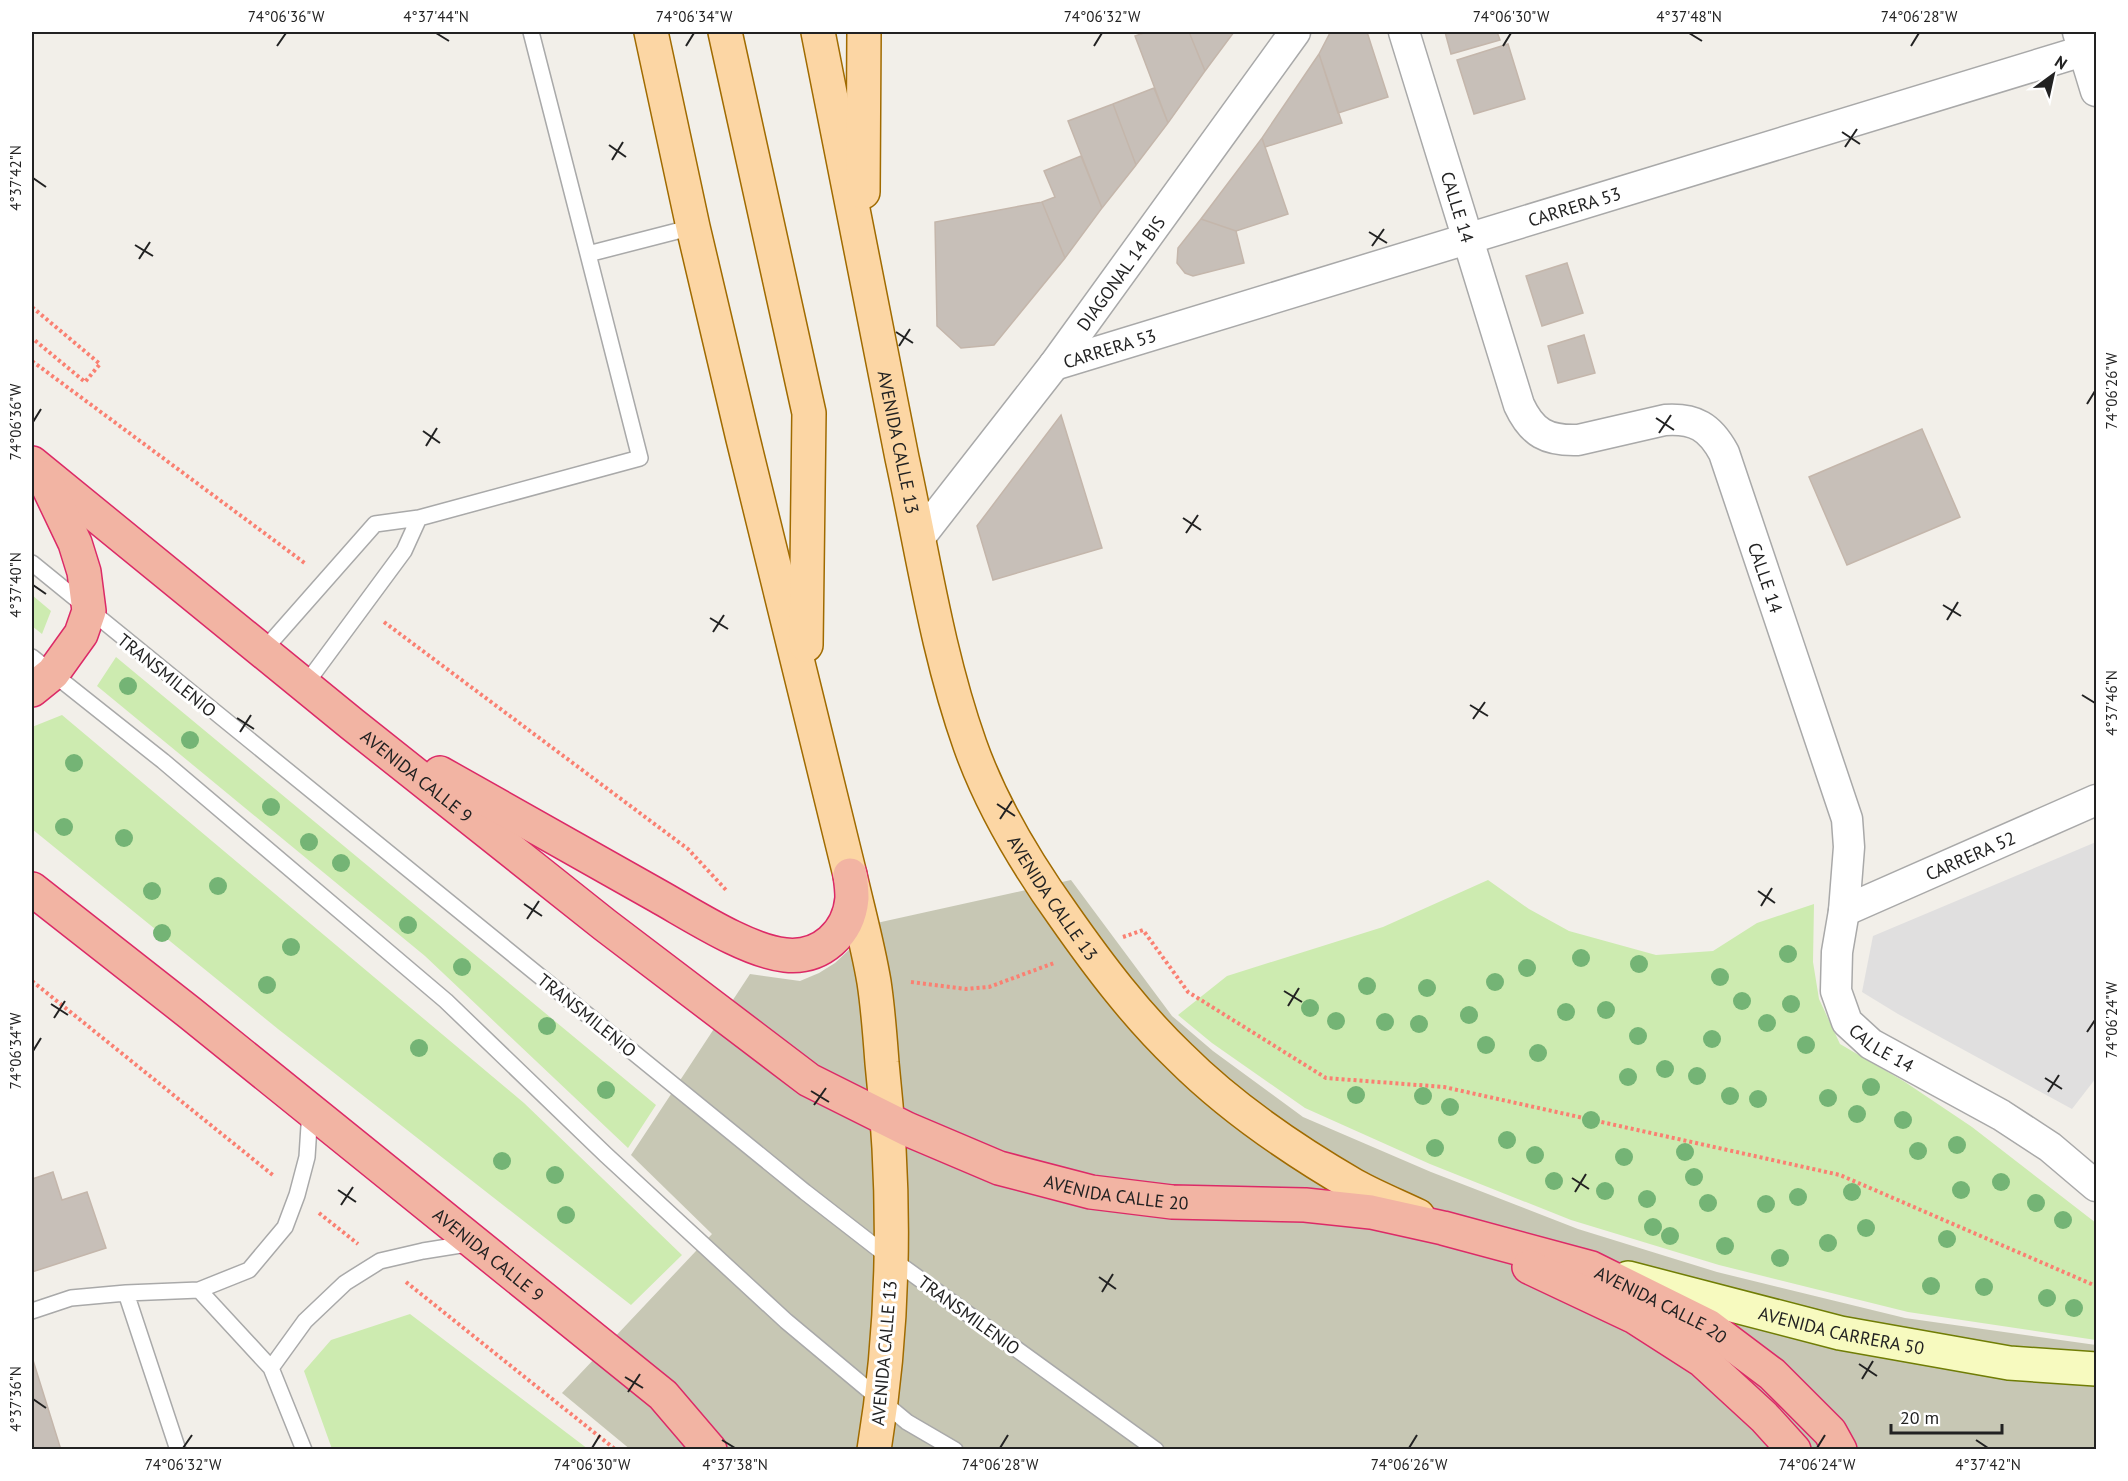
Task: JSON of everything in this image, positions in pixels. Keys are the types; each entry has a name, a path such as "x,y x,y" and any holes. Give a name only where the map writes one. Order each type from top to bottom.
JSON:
{"highway":[{"path":"35,466 75,543 84,572 89,611 81,634 39,673"},
{"name":"AVENIDA CALLE 9","path":"35,466 352,724 605,925 809,1080"},
{"path":"352,724 758,950 786,956 810,954 828,945 841,932 848,915 852,898 850,875"},
{"name":"AVENIDA CALLE 9","path":"32,890 310,1110 663,1395 710,1449"},
{"name":"AVENIDA CALLE 20","path":"809,1080 887,1119 999,1168 1091,1192 1172,1202 1305,1205 1371,1212 1443,1228 1591,1268 1708,1326 1772,1374 1830,1432 1840,1449"},
{"name":"AVENIDA CALLE 20","path":"1443,1228 1635,1317 1702,1360 1764,1416 1794,1449"}],"main road":[{"name":"AVENIDA CALLE 13","path":"651,32 693,227 850,875 875,992 891,1186 891,1288 882,1401 874,1449"},
{"name":"AVENIDA CALLE 13","path":"725,32 809,413 805,689"},
{"name":"AVENIDA CALLE 13","path":"818,32 863,269 948,678 971,748 999,814 1032,870 1088,950 1146,1022 1180,1057 1248,1115 1356,1187 1443,1228"},
{"name":"AVENIDA CALLE 13","path":"863,269 864,32"},
{"name":"AVENIDA CARRERA 50","path":"1591,1268 1840,1334 2009,1363 2097,1369"}],"street":[{"name":"DIAGONAL 14 BIS","path":"919,538 1054,364 1295,32"},
{"name":"CALLE 14","path":"1404,32 1519,405 1526,419 1536,430 1548,437 1563,440 1578,440 1665,420 1680,419 1694,422 1707,430 1717,440 1724,453 1847,819 1849,847 1844,911 1837,952 1836,991 1847,1022 1871,1044 2001,1115 2050,1147 2097,1186"},
{"name":"CARRERA 53","path":"1054,364 1467,238 2086,43"},
{"path":"2086,43 2097,92"},
{"name":"CARRERA 52","path":"1844,911 2097,800"}],"lane":[{"path":"263,651 375,524 419,518 640,458 531,32"},
{"path":"588,254 693,227"},
{"path":"305,685 404,551 419,518"},
{"name":"TRANSMILENIO","path":"32,563 796,1185 891,1259 1156,1449"},
{"path":"39,673 163,761 446,1001 615,1163 786,1321 907,1422 955,1449"},
{"path":"32,1311 71,1298 199,1290 249,1270 285,1227 297,1195 307,1157 310,1110"},
{"path":"271,1368 305,1321 345,1283 380,1261 423,1251 475,1243"},
{"path":"199,1290 271,1368 304,1449"},
{"path":"126,1293 178,1449"}],"path":[{"path":"32,307 100,364 85,382 32,338"},
{"path":"32,361 326,579"},
{"path":"363,606 688,849 729,894"},
{"path":"1143,930 1188,992 1326,1078 1443,1087 1840,1175 2097,1286"},
{"path":"871,970 883,976 925,985 966,989 989,987"},
{"path":"32,981 616,1449"}],"shaded area":[{"path":"2096,842 2096,1078 2072,1109 1862,992 1873,936"},
{"path":"1071,880 1172,1016 1213,1051 1303,1117 1431,1172 1578,1229 1717,1272 1905,1318 2096,1345 2096,1449 631,1450 562,1393 712,1234 631,1155 750,974 800,981 835,963 851,948 863,926"}],"green space":[{"path":"32,595 51,611 42,634 32,626"},
{"path":"116,657 656,1105 628,1148 425,956 97,686"},
{"path":"62,715 524,1103 682,1255 631,1305 278,1029 32,829 32,727"},
{"path":"1488,880 1529,909 1569,931 1656,955 1713,951 1757,923 1814,904 1813,962 1819,999 1840,1044 1905,1082 1972,1127 2096,1223 2096,1340 1908,1312 1719,1265 1571,1220 1430,1164 1305,1108 1212,1043 1178,1015 1227,976 1383,927"},
{"path":"410,1314 588,1449 332,1449 304,1371 331,1340"}],"building":[{"path":"1147,32 1189,32 1205,71 1168,123 1135,36"},
{"path":"1189,32 1234,32 1205,71"},
{"path":"1367,32 1388,97 1338,113 1319,54 1330,33"},
{"path":"1445,32 1497,32 1500,40 1451,54"},
{"path":"1508,44 1525,99 1474,114 1457,60"},
{"path":"1319,54 1342,123 1265,147 1262,138"},
{"path":"1154,88 1168,123 1136,165 1113,104"},
{"path":"1113,104 1136,165 1102,208 1068,121"},
{"path":"1262,138 1288,214 1236,231 1201,219"},
{"path":"1081,156 1102,208 1065,258 1042,202 1055,197 1044,171"},
{"path":"1042,202 1065,258 994,345 961,348 937,326 935,222"},
{"path":"1201,219 1236,231 1244,263 1193,276 1185,273 1177,263 1178,248"},
{"path":"1567,263 1583,313 1542,326 1526,276"},
{"path":"1584,335 1595,373 1558,383 1548,346"},
{"path":"1061,415 1102,548 993,580 977,526"},
{"path":"1922,429 1960,517 1847,565 1809,477"},
{"path":"53,1172 62,1200 87,1192 106,1248 32,1272 32,1179"},
{"path":"32,1357 61,1450 32,1450"}]}
